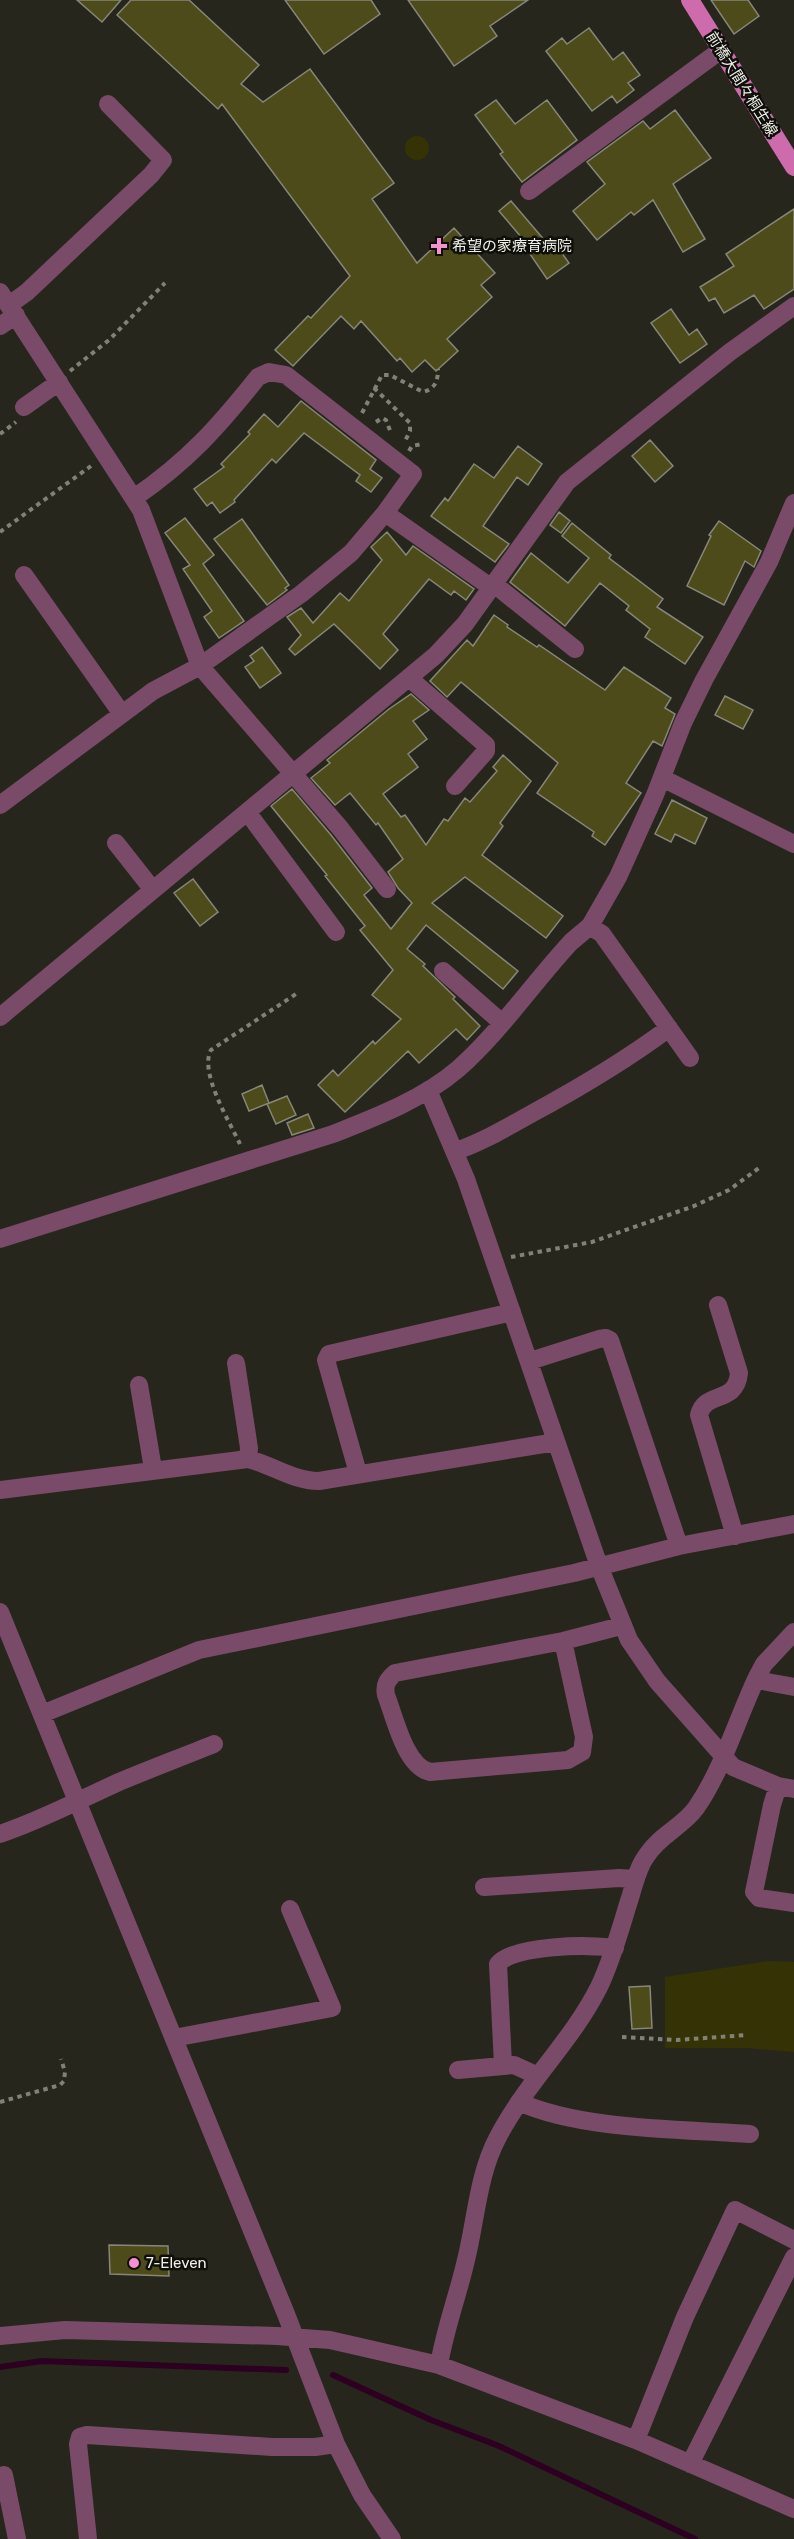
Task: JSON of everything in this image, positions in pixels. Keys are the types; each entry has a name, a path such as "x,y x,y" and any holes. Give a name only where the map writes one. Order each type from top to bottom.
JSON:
{"main road":[{"name":"前橋大間々桐生線","path":"690,0 794,167"}],"street":[{"path":"529,191 721,51"},
{"path":"0,326 8,304 27,292 151,175 163,160 108,104"},
{"path":"8,304 134,498 148,527 200,666 339,828 387,889"},
{"path":"0,1017 248,813 456,636 553,499 573,476 730,352 794,306"},
{"path":"0,805 153,691 200,666 331,570 351,553 385,513 413,474 286,375 275,372 258,377 200,447 134,498"},
{"path":"24,407 59,382"},
{"path":"0,1239 343,1130 428,1090 458,1069 571,942 590,926 618,877 662,778 686,716 769,562 794,503"},
{"path":"385,513 493,586 575,649"},
{"path":"24,575 122,714"},
{"path":"409,678 486,745 486,751 455,786"},
{"path":"662,778 794,844"},
{"path":"248,813 336,932"},
{"path":"116,843 153,890"},
{"path":"590,926 602,934 690,1058"},
{"path":"443,970 501,1022"},
{"path":"456,1152 477,1143 610,1070 669,1028"},
{"path":"428,1090 456,1152 495,1260 621,1626 646,1667 722,1756 742,1772 786,1787 772,1805 754,1892 759,1898 794,1903"},
{"path":"718,1305 739,1373 738,1383 734,1390 706,1402 700,1408 699,1415 735,1536"},
{"path":"358,1473 326,1360 329,1354 337,1350 512,1312"},
{"path":"530,1361 599,1339 610,1340 679,1546"},
{"path":"236,1363 249,1448 248,1458"},
{"path":"139,1385 153,1469"},
{"path":"0,1490 248,1458 307,1481 556,1442"},
{"path":"42,1714 199,1650 599,1566 679,1546 794,1524"},
{"path":"0,1612 296,2338 336,2444 362,2495 392,2539"},
{"path":"563,1641 584,1737 582,1752 568,1760 430,1772 421,1770 408,1754 386,1695 385,1687 388,1678 395,1673 563,1641 621,1626"},
{"path":"439,2365 442,2343 466,2260 487,2163 496,2139 519,2102 582,2017 599,1986 615,1948 636,1879 647,1854 695,1809 722,1756 756,1677 764,1664 794,1632"},
{"path":"756,1677 767,1682 794,1687"},
{"path":"0,1833 39,1821 119,1782 214,1744"},
{"path":"484,1887 620,1878 636,1879"},
{"path":"174,2038 332,2008 290,1909"},
{"path":"503,2065 498,1971 498,1964 502,1958 522,1952 593,1945 615,1948"},
{"path":"458,2070 514,2065 538,2076"},
{"path":"519,2102 540,2112 607,2124 750,2134"},
{"path":"636,2440 685,2318 735,2210 794,2240"},
{"path":"690,2463 794,2257"},
{"path":"0,2336 65,2330 330,2340 439,2365 636,2440 794,2507"},
{"path":"88,2539 78,2444 80,2438 87,2435 272,2446 315,2447 336,2444"},
{"path":"4,2475 17,2539"}],"path":[{"path":"59,382 109,340 165,283"},
{"path":"364,421 361,416 378,378 386,374 416,389 429,390 438,380 438,369"},
{"path":"374,388 406,418 411,426 401,447"},
{"path":"372,424 382,418 386,420 393,440"},
{"path":"0,532 107,454"},
{"path":"247,1161 208,1073 207,1057 211,1050 296,994"},
{"path":"495,1260 592,1242 693,1206 729,1190 759,1168"},
{"path":"622,2037 677,2040 747,2035"},
{"path":"0,2102 60,2085 64,2081 65,2072 61,2059"}],"shaded area":[{"path":"417,136 426,139 429,148 426,157 417,160 408,157 405,148 408,139"},
{"path":"769,1961 794,1962 794,2052 746,2048 665,2048 665,1977"}],"building":[{"path":"77,0 121,0 102,22"},
{"path":"131,0 189,0 259,65 241,84 263,102 310,69 394,183 372,199 417,263 454,228 495,273 481,285 492,297 447,339 458,351 436,371 425,360 412,372 400,358 397,361 361,321 354,329 341,316 293,366 275,350 308,316 311,318 350,276 222,104 218,109 117,15"},
{"path":"285,0 371,0 380,14 324,54"},
{"path":"408,0 528,0 490,26 497,36 454,66"},
{"path":"711,0 748,0 759,16 734,34"},
{"path":"589,28 613,60 623,52 640,75 628,83 634,90 617,103 612,96 592,111 546,51 562,38 567,44"},
{"path":"496,100 515,124 547,100 577,140 522,182 500,154 503,152 475,115"},
{"path":"675,110 711,158 673,184 705,239 683,252 653,200 634,215 631,212 597,240 573,211 605,184 587,162 643,121 650,129"},
{"path":"511,201 546,242 551,238 569,263 547,279 530,254 533,251 499,211"},
{"path":"794,209 794,289 764,309 754,295 724,313 715,298 709,301 700,287 734,266 726,254"},
{"path":"671,309 689,335 697,329 707,344 680,363 651,323"},
{"path":"301,401 376,460 370,469 382,478 371,492 356,481 360,475 304,433 276,463 272,459 234,500 235,502 220,513 212,502 207,506 194,489 224,467 221,464 250,434 248,432 264,414 278,427"},
{"path":"650,440 673,466 655,482 632,456"},
{"path":"518,446 542,464 528,485 517,477 483,526 509,544 495,562 431,516 445,498 448,501 474,464 494,478"},
{"path":"559,512 570,521 561,533 550,525"},
{"path":"185,518 214,555 203,564 244,621 219,638 204,617 212,611 183,569 190,565 165,533"},
{"path":"242,519 289,585 285,588 287,590 267,605 214,539"},
{"path":"719,521 761,551 754,567 745,561 724,605 687,586 711,536 709,535"},
{"path":"572,523 611,555 609,558 663,599 657,607 703,637 685,664 645,637 650,629 626,610 629,606 600,583 565,626 510,582 531,553 568,583 589,558 562,536"},
{"path":"387,532 406,555 413,546 474,589 466,600 454,591 451,595 429,579 383,634 398,650 380,669 334,624 295,655 289,649 301,635 287,617 301,608 313,623 340,593 349,601 382,560 371,547"},
{"path":"494,615 508,625 507,627 537,647 539,645 605,690 624,667 671,698 665,708 675,714 662,746 653,741 626,783 641,793 605,845 592,836 594,832 537,793 558,763 461,682 447,697 430,681 467,640 473,646"},
{"path":"262,647 281,673 260,688 245,667 254,661 250,656"},
{"path":"411,694 429,710 413,721 427,739 408,754 418,767 383,794 401,817 405,815 426,845 444,819 448,821 465,798 470,802 497,771 493,767 503,755 531,781 500,823 503,826 482,855 563,916 546,938 465,877 432,903 518,971 503,989 426,925 407,949 425,964 423,966 455,997 453,999 480,1026 467,1040 456,1029 419,1063 408,1051 345,1112 318,1085 333,1070 338,1076 373,1041 375,1044 401,1019 372,995 393,970 360,930 365,926 271,806 292,789 372,888 364,895 391,929 412,903 398,888 388,872 403,859 378,823 376,825 350,793 335,805 311,778 330,763 327,760"},
{"path":"725,696 753,710 743,729 715,715"},
{"path":"672,800 707,818 695,844 675,834 671,842 655,834"},
{"path":"193,879 218,912 200,926 174,893"},
{"path":"262,1085 269,1103 249,1111 242,1094"},
{"path":"287,1096 296,1115 276,1124 267,1104"},
{"path":"308,1114 314,1128 292,1135 287,1123"},
{"path":"650,1986 652,2028 632,2029 629,1987"},
{"path":"109,2245 168,2246 169,2276 110,2274"}],"waterway":[{"path":"0,2367 42,2361 286,2370"},
{"path":"333,2375 431,2420 499,2446 695,2539"}],"place":[{"name":"希望の家療育病院","path":"439,246"},
{"name":"7-Eleven","path":"134,2263"}]}
